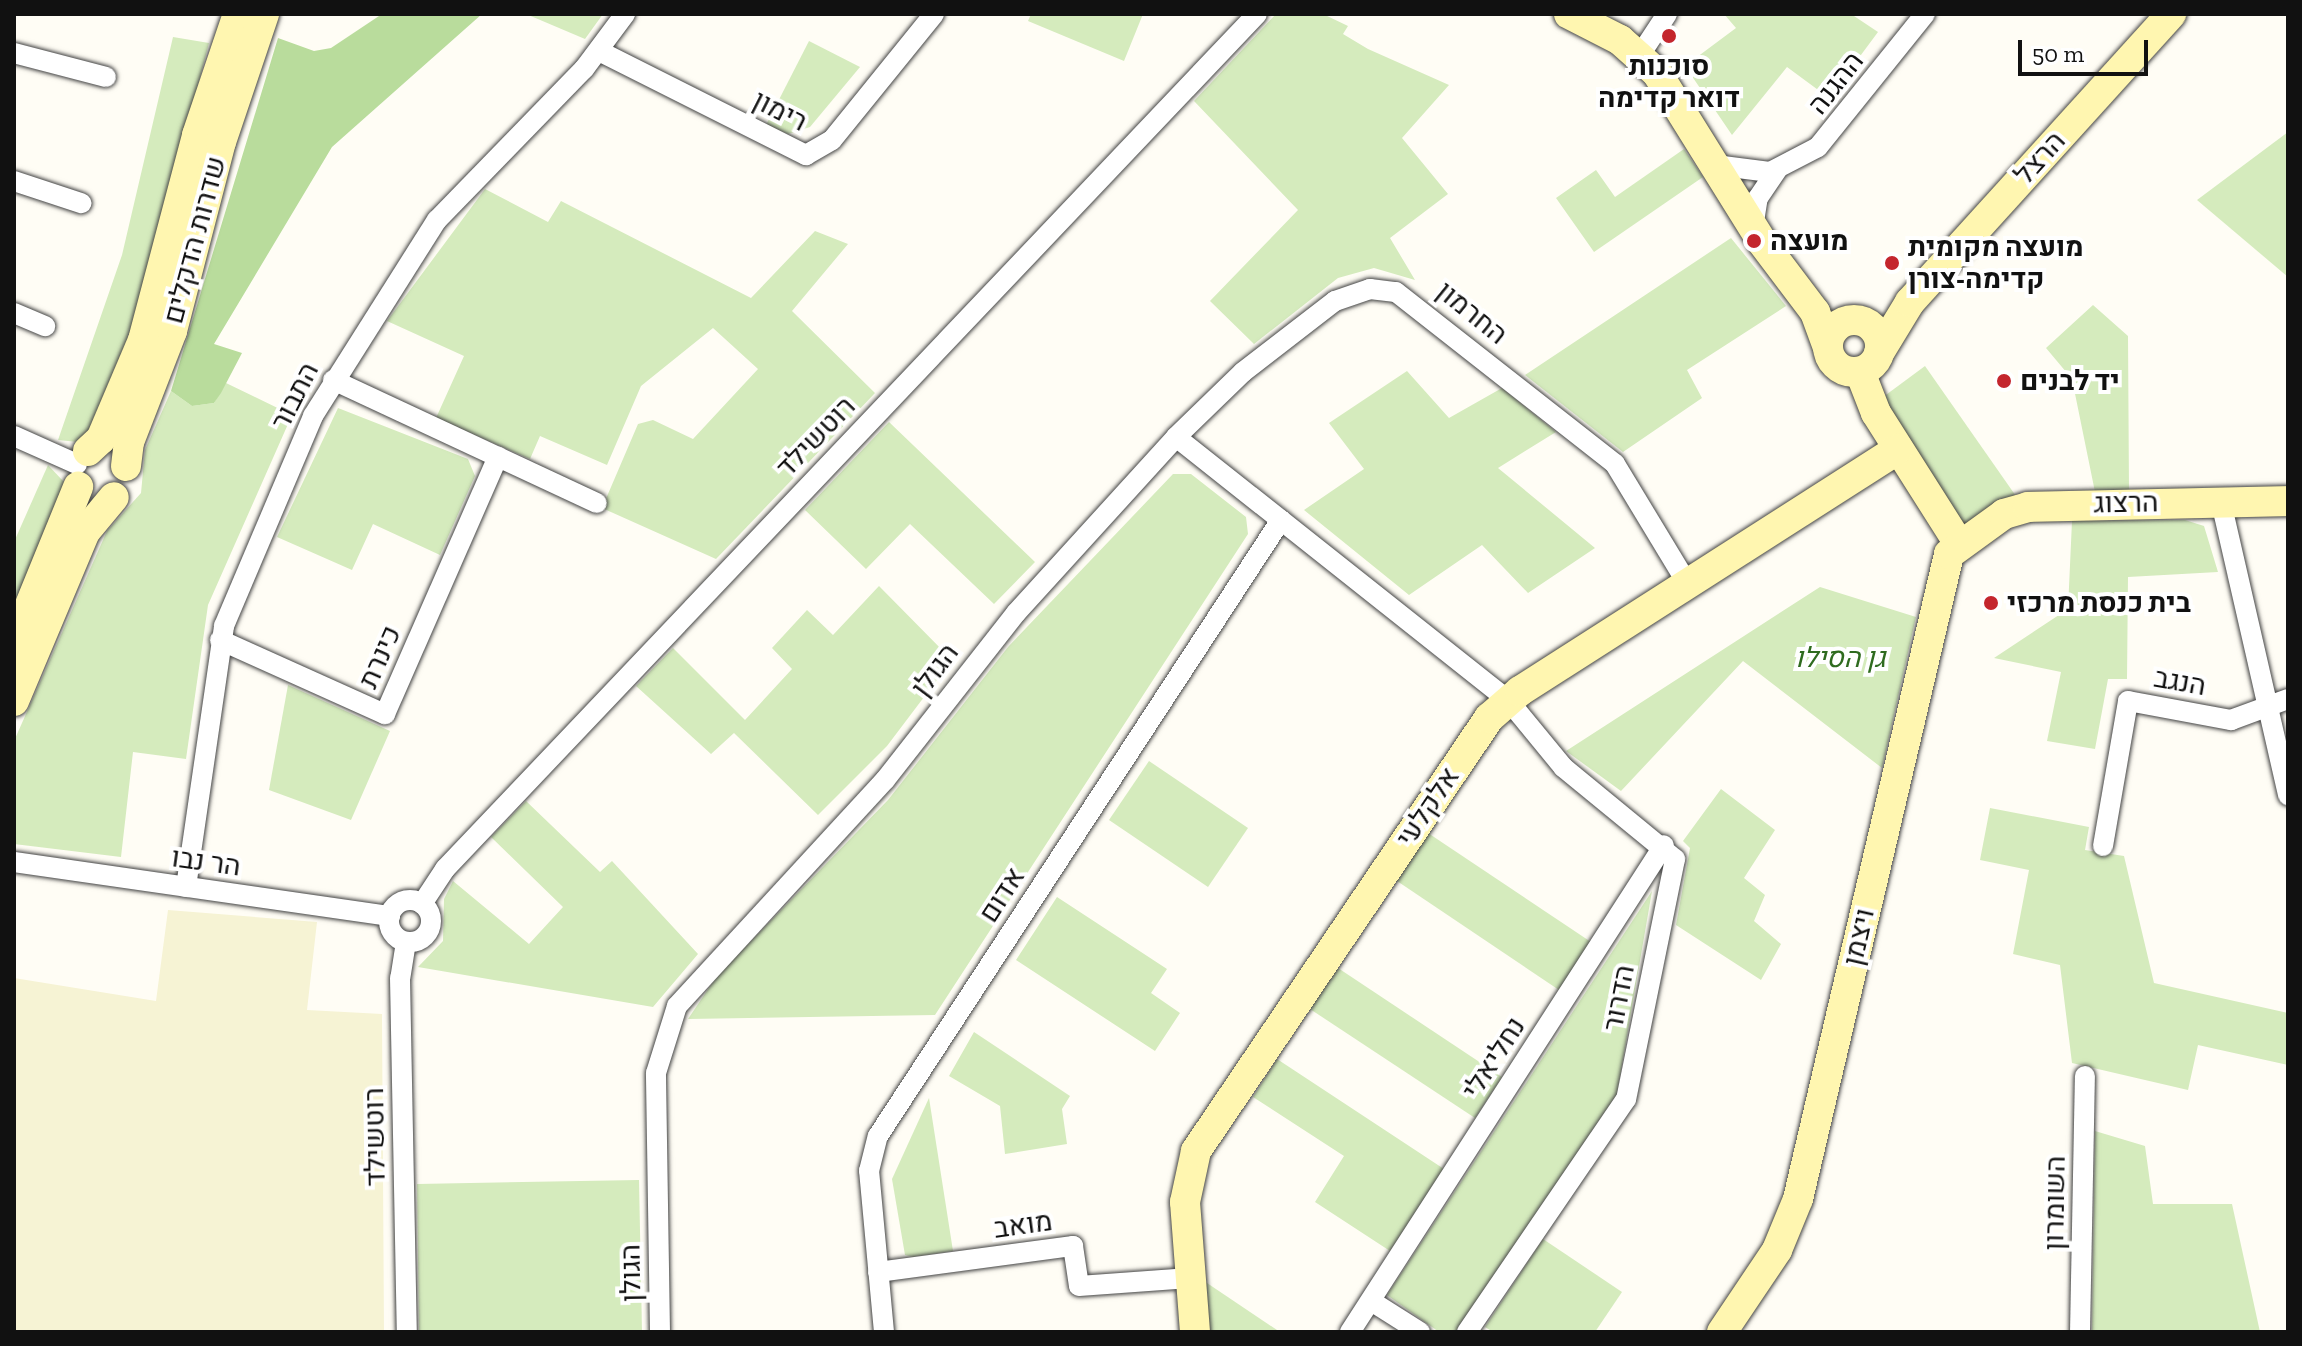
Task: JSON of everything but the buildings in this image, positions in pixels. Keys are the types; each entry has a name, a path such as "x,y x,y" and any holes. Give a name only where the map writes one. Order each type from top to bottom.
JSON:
{"street":[{"name":"שדרות הדקלים","path":"14,644 81,467 101,439 143,340 195,143 238,14"},
{"name":"שדרות הדקלים","path":"14,701 85,532 125,485 129,442 175,322 221,142 264,14"},
{"name":"התבור","path":"186,887 220,640 333,380 448,205 599,51 625,14"},
{"name":"רימון","path":"599,51 806,155 832,140 934,14"},
{"name":"רוטשילד","path":"422,904 445,869 1257,14"},
{"path":"1569,14 1640,55 1715,165 1753,228 1813,309 1828,348 1840,368 1870,362"},
{"path":"1640,55 1667,14"},
{"name":"ההגנה","path":"1753,228 1758,198 1777,170 1830,136 1925,14"},
{"name":"הרצל","path":"1870,362 1910,302 2171,14"},
{"path":"14,53 106,77"},
{"path":"1715,165 1739,172 1777,170"},
{"path":"14,181 81,203"},
{"name":"החרמון","path":"1176,437 1237,377 1335,301 1370,289 1396,292 1615,464 1687,583"},
{"name":"הרצל","path":"1855,321 1910,302"},
{"path":"1813,309 1855,321 1877,333 1870,362 1898,449 1964,539"},
{"path":"14,313 45,326"},
{"path":"1828,348 1833,332 1855,321"},
{"path":"333,380 597,503"},
{"path":"14,436 81,467 94,500 114,497"},
{"path":"1176,437 1508,700 1563,767 1664,845"},
{"name":"הגולן","path":"660,1332 656,1073 677,1006 885,780 996,636 1176,437"},
{"name":"אלקלעי","path":"1195,1332 1185,1192 1200,1144 1482,728 1508,700 1898,449"},
{"path":"81,467 112,450 126,466"},
{"name":"כינרת","path":"220,640 385,714 498,457"},
{"name":"הרצוג","path":"1964,539 2028,507 2288,501"},
{"path":"2221,502 2288,795"},
{"name":"אדום","path":"884,1332 869,1171 878,1136 1281,520"},
{"name":"ויצמן","path":"1722,1332 1777,1250 1798,1199 1944,564 1964,539"},
{"path":"2268,708 2288,699"},
{"name":"הנגב","path":"2103,846 2128,701 2231,720 2268,708"},
{"name":"נחליאלי","path":"1350,1332 1664,845"},
{"name":"הדרור","path":"1467,1332 1626,1099 1675,859 1664,845"},
{"name":"הר נבו","path":"14,862 390,916"},
{"path":"403,901 422,904 431,917 430,930 421,940 406,942 394,935 390,916 403,901"},
{"name":"רוטשילד","path":"406,942 400,982 407,1332"},
{"name":"השומרון","path":"2080,1332 2085,1076"},
{"name":"מואב","path":"878,1272 1073,1246 1079,1286 1190,1278"},
{"path":"1371,1301 1420,1332"}],"shaded area":[{"path":"168,910 317,922 307,1010 382,1014 384,1332 14,1332 14,978 156,1001"}],"green space":[{"path":"382,14 482,14 332,147 214,344 242,353 221,393 214,403 192,406 171,391 278,38 314,51 331,48"},
{"path":"526,14 603,14 585,39"},
{"path":"1031,14 1143,14 1124,61 1028,21"},
{"path":"1276,14 1323,14 1348,26 1343,34 1368,49 1449,85 1402,138 1448,194 1390,238 1415,280 1374,268 1338,278 1254,344 1210,301 1298,210 1194,101"},
{"path":"1724,14 1851,14 1878,32 1829,98 1787,67 1732,135 1685,66 1736,28"},
{"path":"173,37 209,43 138,315 96,426 78,442 58,440 122,255"},
{"path":"809,41 860,67 810,127 788,134 766,125"},
{"path":"2288,132 2288,277 2197,200"},
{"path":"1684,149 1703,177 1594,252 1556,198 1596,170 1615,197"},
{"path":"485,189 548,222 561,201 751,298 815,231 848,244 792,311 875,393 716,559 602,508 638,424 653,420 693,439 758,369 713,328 641,386 607,465 540,436 530,459 436,418 464,356 387,321"},
{"path":"1731,238 1786,306 1687,370 1702,398 1623,452 1525,375"},
{"path":"2093,305 2128,336 2129,491 2095,492 2072,379 2046,348"},
{"path":"1925,366 2018,499 1960,536 1875,403"},
{"path":"1407,371 1449,418 1502,388 1556,432 1498,468 1595,548 1528,593 1482,545 1409,595 1304,510 1364,469 1329,423"},
{"path":"226,383 292,415 208,605 186,759 133,752 121,857 14,844 14,741 107,531 141,493 145,450 171,391 192,406 214,403"},
{"path":"338,408 468,459 475,476 440,555 373,524 352,570 277,537"},
{"path":"889,422 1035,562 994,604 910,524 866,569 805,510"},
{"path":"48,465 64,482 60,502 14,605 14,542"},
{"path":"1173,474 1191,474 1246,517 1248,534 935,1015 688,1019 717,976 888,800 1008,647"},
{"path":"2185,520 2204,526 2218,572 2128,577 2127,679 2108,679 2095,749 2047,741 2061,672 1994,658 2068,609 2072,521"},
{"path":"879,586 952,660 887,746 818,815 734,733 711,754 636,686 673,648 745,720 792,669 772,648 807,610 833,635"},
{"name":"גן הסילו","path":"1820,587 1916,617 1882,768 1743,661 1621,791 1566,751"},
{"path":"288,685 390,731 351,820 269,790"},
{"path":"1149,761 1248,828 1208,887 1109,820"},
{"path":"1721,789 1775,830 1744,878 1765,895 1754,921 1781,944 1761,980 1676,925 1690,848 1683,841"},
{"path":"526,801 600,872 612,861 698,954 653,1007 418,967 443,941 444,899 453,881 529,944 563,907 491,837"},
{"path":"1990,808 2089,827 2085,850 2124,856 2154,983 2288,1013 2288,1065 2198,1045 2188,1090 2072,1063 2060,965 2013,954 2029,870 1980,860"},
{"path":"1428,833 1591,942 1559,990 1397,881"},
{"path":"1652,891 1617,1094 1455,1332 1439,1332 1387,1295"},
{"path":"1057,897 1167,969 1151,993 1180,1013 1155,1051 1016,960"},
{"path":"1338,968 1502,1077 1475,1118 1310,1009"},
{"path":"974,1032 1070,1096 1062,1109 1067,1144 1005,1154 1000,1106 949,1076"},
{"path":"1277,1059 1444,1169 1390,1251 1315,1202 1344,1156 1253,1097"},
{"path":"929,1098 953,1251 913,1257 905,1255 892,1179"},
{"path":"2095,1131 2145,1146 2153,1204 2232,1204 2260,1332 2092,1332"},
{"path":"639,1180 642,1332 419,1332 417,1184"},
{"path":"1543,1239 1622,1292 1595,1332 1493,1332 1485,1327"},
{"path":"1204,1281 1280,1332 1207,1332"}],"place":[{"name":"סוכנות דואר קדימה","path":"1669,36"},
{"name":"מועצה","path":"1754,241"},
{"name":"מועצה מקומית קדימה-צורן","path":"1892,263"},
{"name":"יד לבנים","path":"2004,381"},
{"name":"בית כנסת מרכזי","path":"1991,603"}]}
